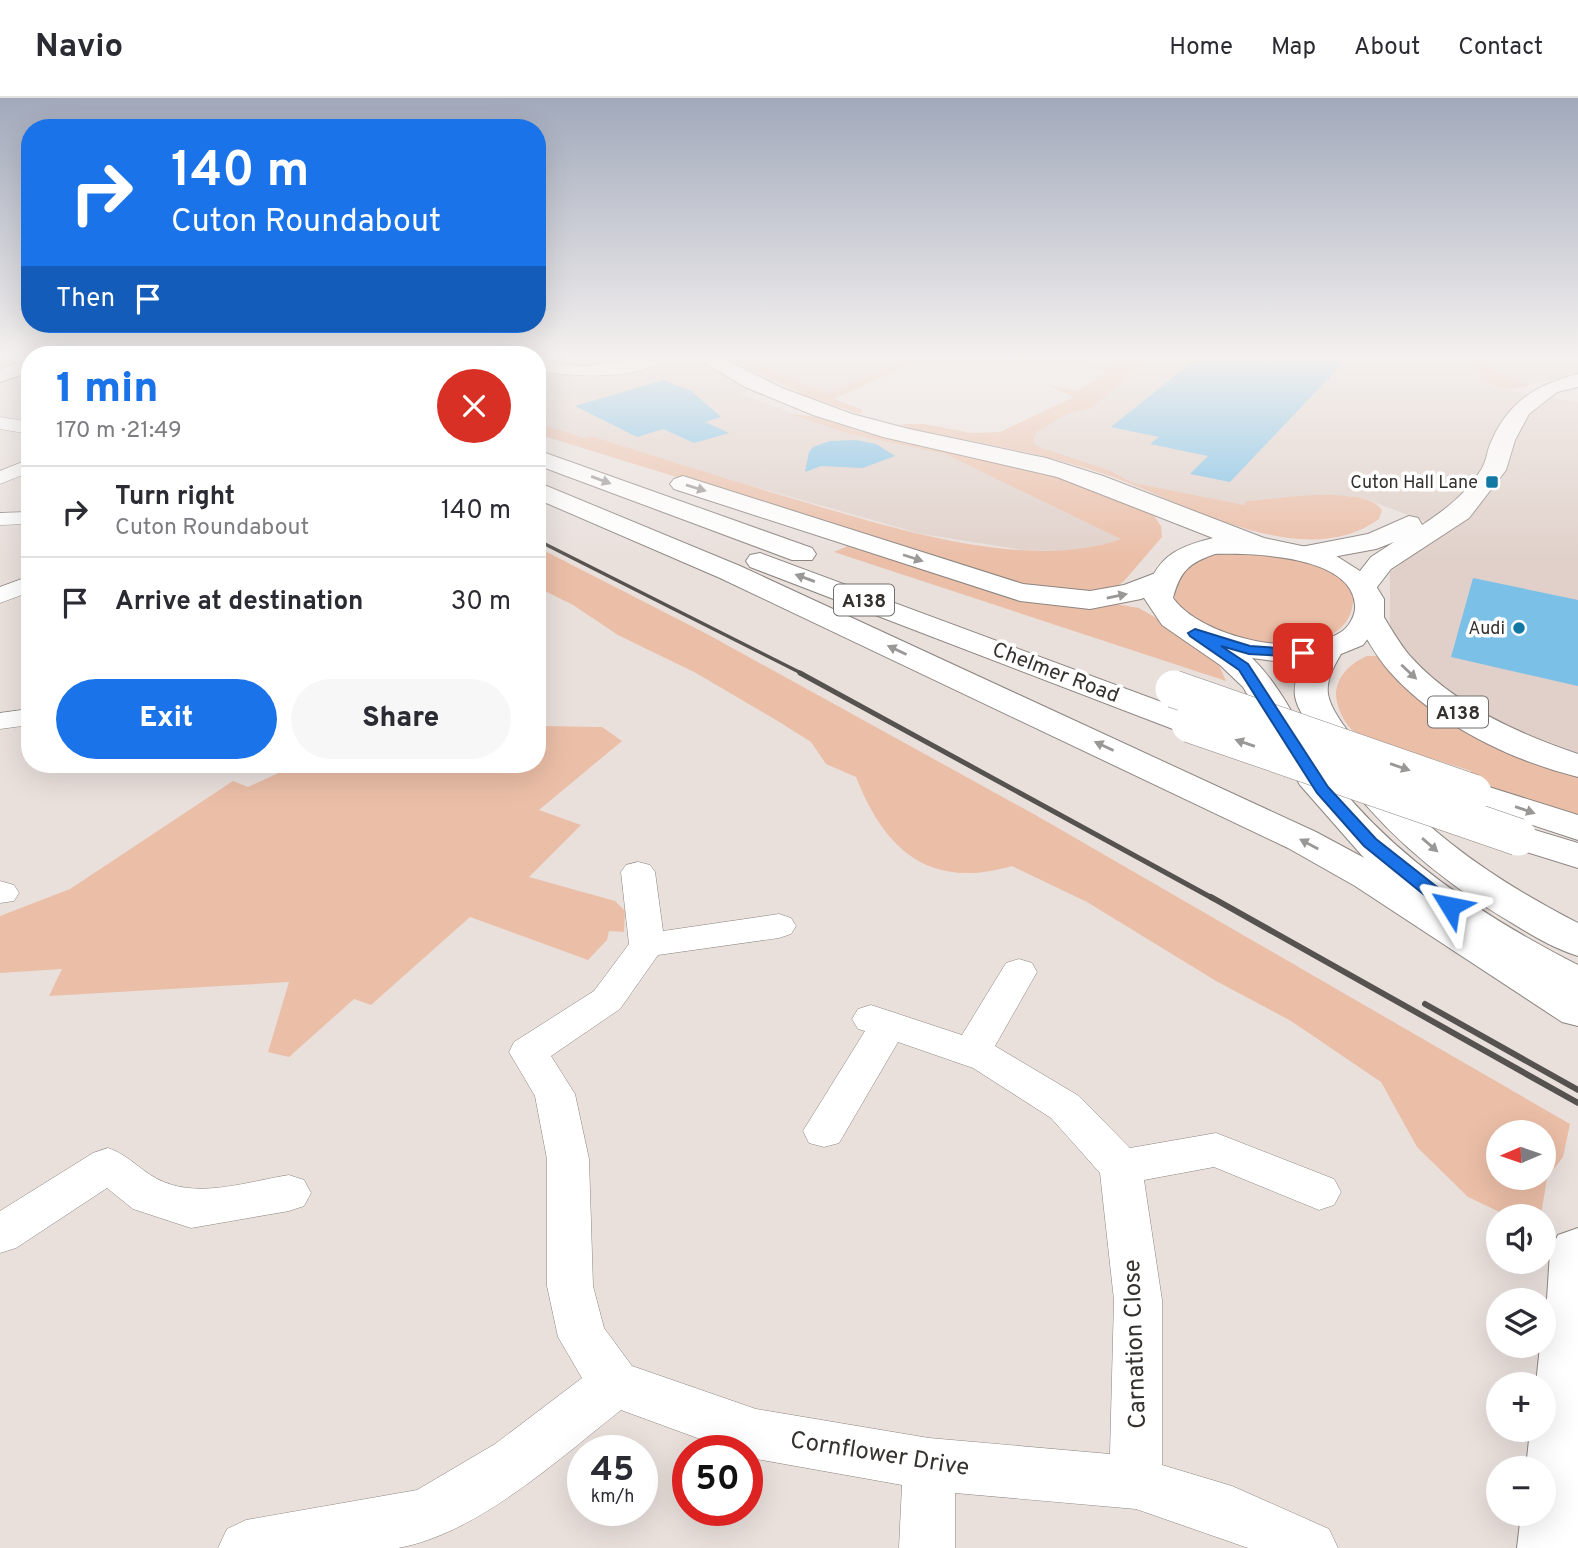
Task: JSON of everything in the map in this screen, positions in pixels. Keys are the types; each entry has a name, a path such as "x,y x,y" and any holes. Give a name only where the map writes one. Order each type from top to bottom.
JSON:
{"main road":[{"path":"874,427 1034,462 1102,482 1195,523 1261,546 1311,553 1338,565 1366,601"},
{"path":"1195,633 1249,650 1303,653 1328,648 1362,630 1366,601 1381,563 1460,512 1494,470 1503,440 1511,427"},
{"path":"1311,553 1376,541 1429,513 1503,440"},
{"name":"A138","path":"546,442 1020,592 1090,600 1131,593 1167,573"},
{"name":"Chelmer Road","path":"546,460 1174,688 1578,828"},
{"name":"Chelmer Road","path":"546,481 1190,724 1578,856"},
{"path":"546,494 730,572 1201,791 1574,981"},
{"path":"1152,502 1168,520 1172,531 1167,573 1158,593 1162,608 1244,667 1322,790 1370,843 1428,892 1492,934 1574,981"},
{"path":"1167,573 1198,550 1261,546"},
{"name":"A138","path":"1366,601 1401,665 1451,709 1543,755 1578,766"},
{"path":"1328,648 1313,678 1312,697 1343,755 1404,823 1441,855 1490,890 1574,981"},
{"path":"1369,877 1492,934"},
{"path":"1550,1548 1578,1252"}],"street":[{"path":"0,478 21,469"},
{"path":"0,519 21,518"},
{"path":"0,596 21,587"},
{"path":"0,721 21,718"},
{"path":"246,1548 328,1541 426,1516 513,1462 615,1384 582,1337 570,1286 568,1159 555,1094 528,1052 607,1000 647,945 638,872"},
{"path":"647,945 779,926"},
{"path":"971,1053 1020,972"},
{"path":"824,1131 880,1023 987,1058 1065,1107 1121,1167 1216,1150 1319,1192"},
{"path":"0,1234 108,1165 148,1196 191,1209 289,1193"},
{"name":"Carnation Close","path":"1121,1167 1138,1300 1136,1483"},
{"name":"Cornflower Drive","path":"615,1384 756,1434 929,1464 1136,1483 1232,1513 1310,1548"},
{"path":"927,1548 929,1464"}],"shaded area":[{"path":"546,427 829,427 849,434 945,454 1122,539 1095,548 1059,551 1023,550 922,534 720,477 591,436 584,438"},
{"path":"546,427 584,438 591,436 831,510 957,542 1043,551 1084,548 1121,539 945,454 849,434 827,427 846,427 1033,467 1152,513 1161,526 1162,537 1124,581 1110,592 1046,591 546,437"},
{"path":"906,427 938,427 971,433 1000,432 1011,427 1045,427 1036,432 1033,441 1036,446 1111,471 1133,483 1244,505 1247,501 1298,496 1358,497 1372,502 1382,510 1379,519 1348,534 1315,539 1279,537 1206,515 1083,467"},
{"path":"1033,427 1578,427 1578,759 1523,737 1424,677 1398,646 1390,626 1390,572 1448,530 1368,500 1349,496 1247,501 1244,505 1215,501 1133,483 1111,471 1012,441"},
{"path":"852,544 951,576 1139,608 1177,630 1218,663 1226,681 834,552"},
{"path":"1251,549 1313,562 1338,574 1349,586 1353,596 1350,614 1344,625 1323,639 1310,643 1270,645 1232,637 1177,608 1175,592 1178,580 1196,562 1209,556"},
{"path":"546,552 707,634 1039,817 1570,1124 1563,1157 1556,1166 1556,1120 1486,1120 1486,1190 1545,1190 1543,1204 1486,1206 1468,1197 1417,1147 1381,1082 1291,1021 1216,981 1087,902 1012,866 983,872 957,873 934,868 914,858 896,844 881,826 856,777 826,764 811,742 696,673 618,635 573,605 546,592"},
{"path":"1367,656 1378,656 1578,775 1578,818 1472,783 1471,771 1389,745 1352,730 1340,712 1336,691 1347,670"},
{"path":"546,726 602,727 622,741 539,810 581,825 529,877 615,901 625,911 624,932 609,931 607,940 588,960 470,917 371,1005 354,999 289,1057 268,1052 289,982 49,996 62,969 0,973 0,916 70,889 233,781 248,787 279,773 546,773"}],"building":[{"path":"616,427 715,427 729,433 694,443 663,429 637,437"},
{"path":"1111,427 1283,427 1230,482 1190,474 1208,456 1150,444 1159,437"},
{"path":"856,440 876,444 895,456 863,468 821,466 805,472 809,452 813,447 830,441"},
{"name":"Audi","path":"1473,578 1578,600 1578,686 1451,657"}],"railway":[{"path":"546,545 803,674"},
{"path":"800,673 1214,899"},
{"path":"1211,897 1578,1103"},
{"path":"1425,1004 1578,1090"}],"place":[{"name":"Cuton Hall Lane","path":"1492,482"},
{"name":"Audi","path":"1519,628"}],"route":[{"path":"1303,653 1249,650 1195,633 1244,667 1322,790 1370,843 1428,892 1450,906"}]}
